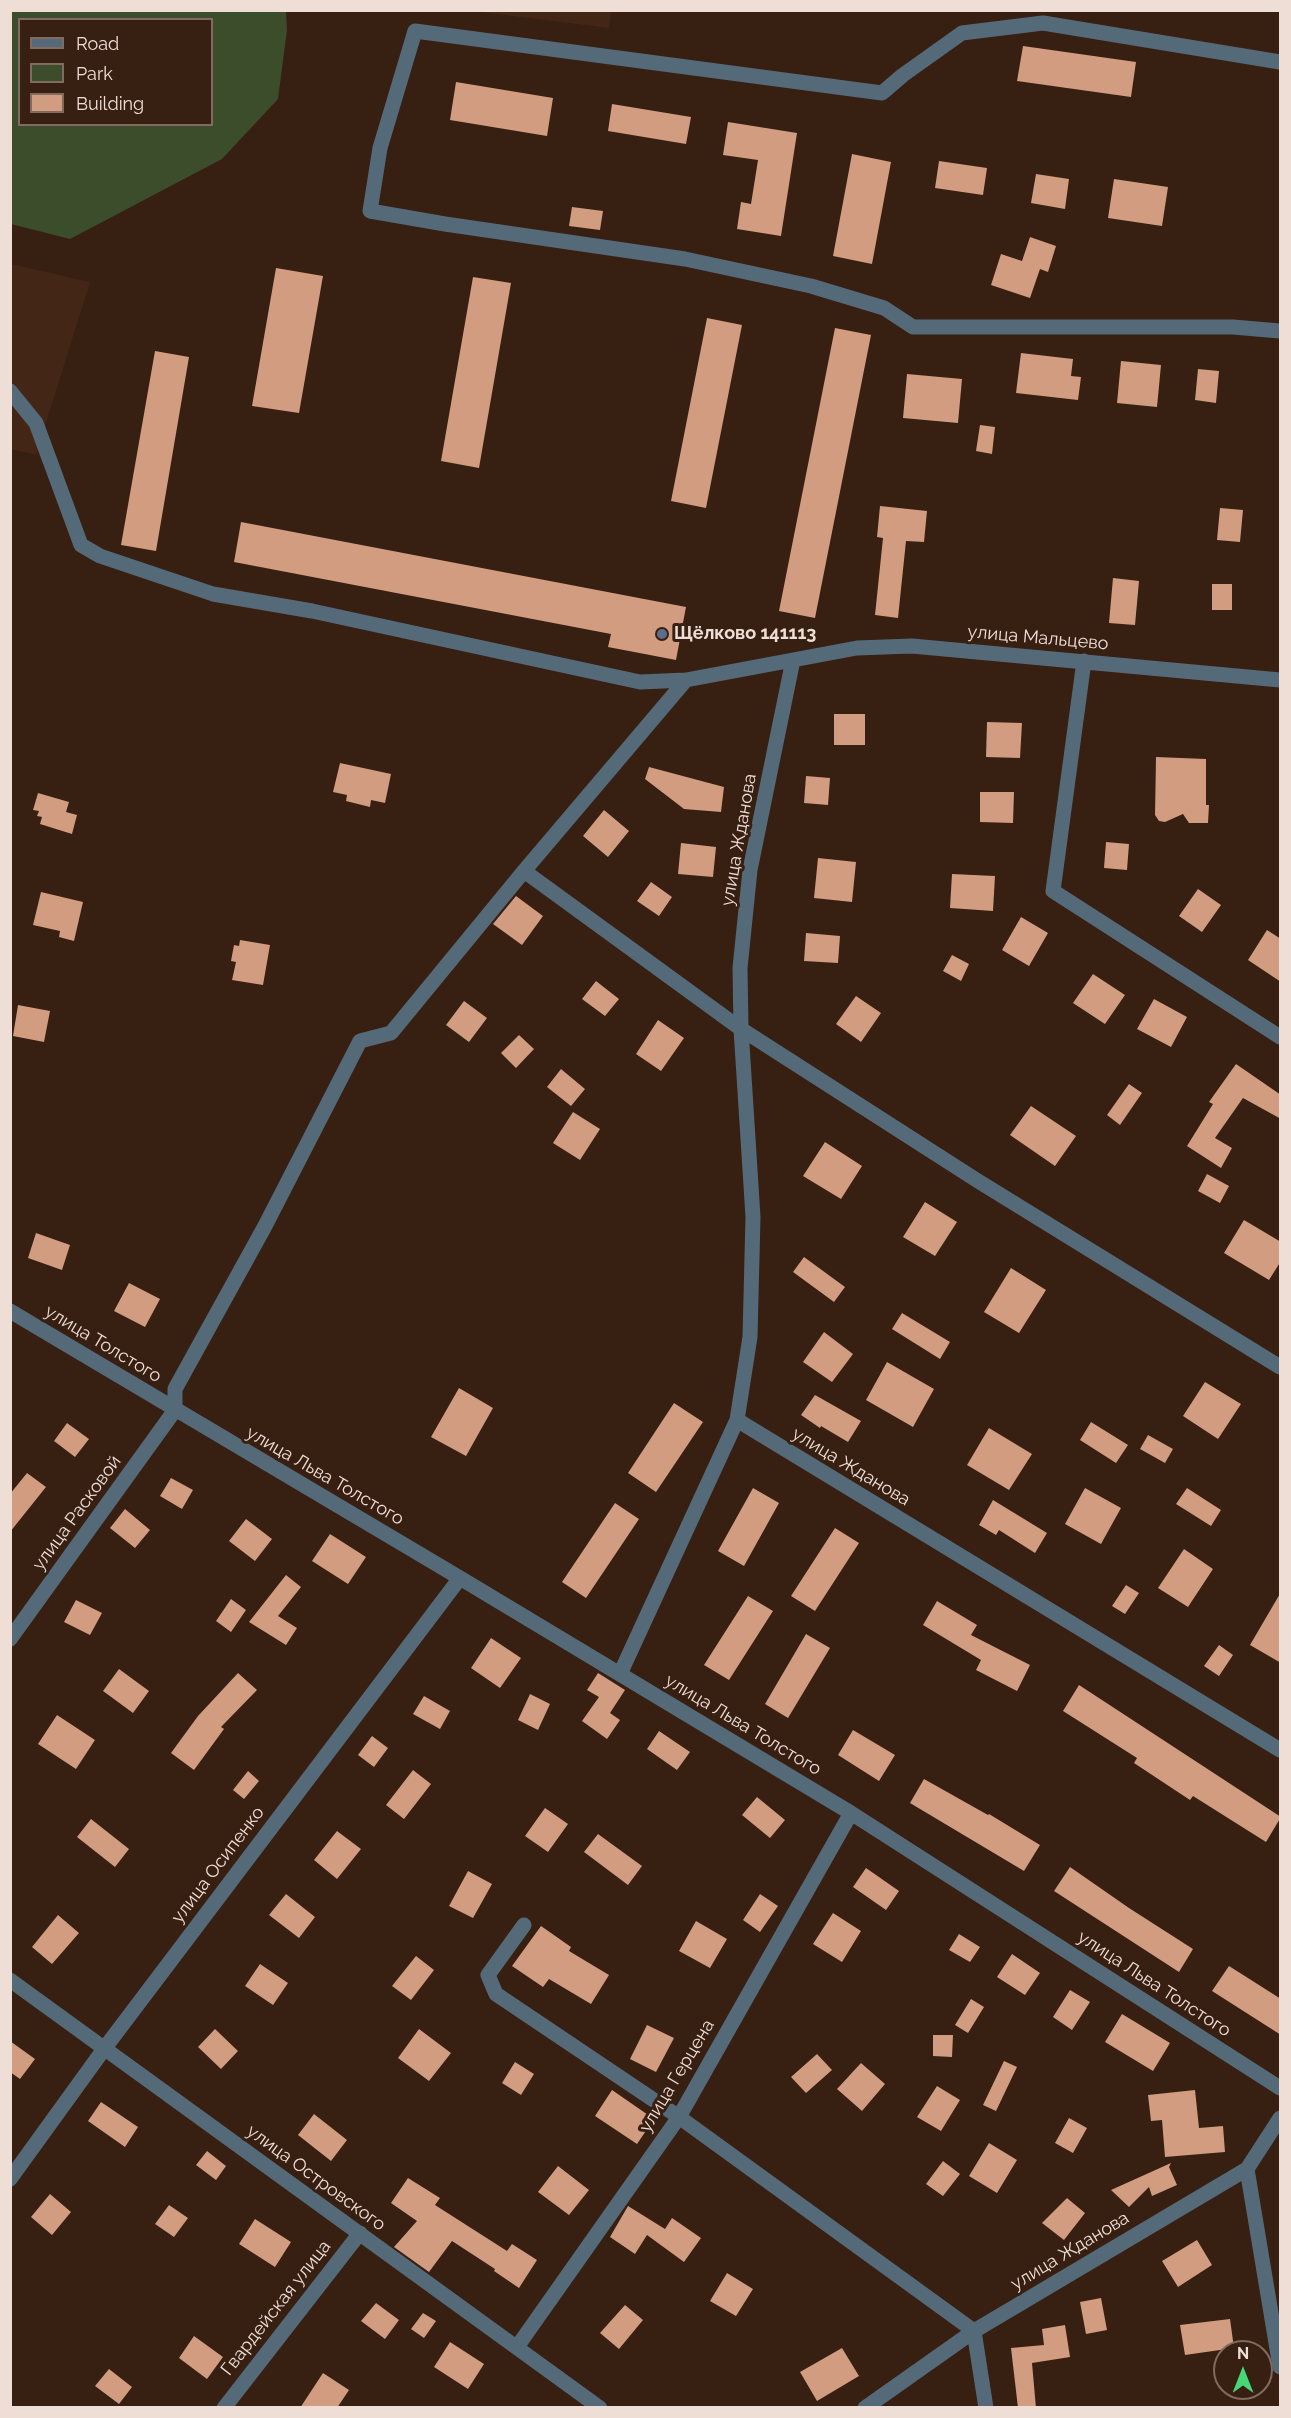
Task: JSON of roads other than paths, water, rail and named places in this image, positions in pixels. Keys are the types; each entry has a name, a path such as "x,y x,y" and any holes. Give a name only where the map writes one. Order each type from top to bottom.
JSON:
{"street":[{"path":"1281,62 1043,23 962,33 882,93 415,31 381,148 370,211 685,259 811,285 884,308 913,327 1233,327 1281,331"},
{"name":"улица Мальцево","path":"10,391 36,423 81,545 100,556 213,594 312,611 640,682 687,680 857,648 912,646 1281,680"},
{"name":"улица Жданова","path":"793,660 750,870 740,968 741,1029 753,1217 750,1336 737,1420 1281,1750"},
{"path":"1084,662 1053,891 1281,1037"},
{"path":"175,1410 175,1389 265,1226 360,1041 392,1033 524,871 687,680"},
{"path":"524,871 741,1029 978,1181 1281,1367"},
{"name":"улица Толстого","path":"10,1311 175,1410"},
{"name":"улица Льва Толстого","path":"175,1410 460,1578 850,1813 1281,2088"},
{"name":"улица Расковой","path":"10,1639 175,1410"},
{"path":"620,1674 737,1420"},
{"name":"улица Осипенко","path":"10,2179 104,2049 460,1578"},
{"name":"улица Герцена","path":"517,2347 679,2117 850,1813"},
{"path":"524,1925 488,1975 496,1994 679,2117 974,2331 986,2408"},
{"name":"улица Островского","path":"10,1980 600,2408"},
{"name":"улица Жданова","path":"866,2408 974,2331 1247,2169 1281,2118"},
{"path":"1247,2169 1281,2367"},
{"name":"Гвардейская улица","path":"224,2408 360,2233"}],"place":[{"name":"Щёлково 141113","path":"662,634"}]}
